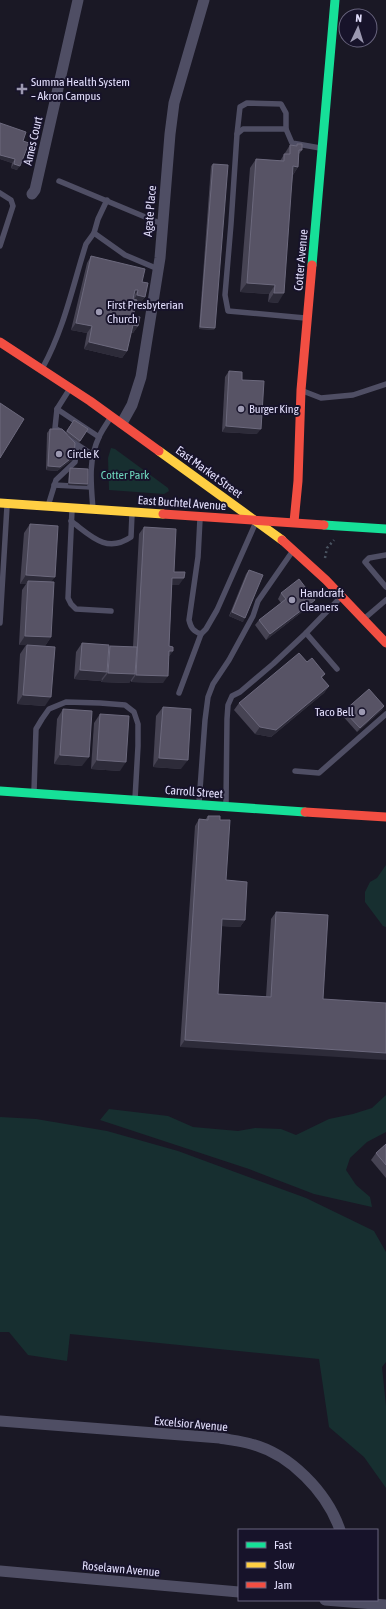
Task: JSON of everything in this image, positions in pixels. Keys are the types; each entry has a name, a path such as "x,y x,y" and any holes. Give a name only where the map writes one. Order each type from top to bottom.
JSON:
{"street":[{"name":"Ames Court","path":"32,194 35,190 78,0"},
{"name":"Agate Place","path":"122,423 132,405 140,377 158,269 174,103 204,0"},
{"name":"Cotter Avenue","path":"294,522 298,482 301,390 335,0"},
{"name":"East Market Street","path":"0,342 112,416 256,520 294,550 326,580 386,643"},
{"name":"East Buchtel Avenue","path":"3,503 386,529"},
{"name":"Carroll Street","path":"0,791 386,817"},
{"name":"Excelsior Avenue","path":"0,1421 220,1438 252,1444 272,1453 302,1473 317,1490 328,1506 340,1529"},
{"name":"Roselawn Avenue","path":"0,1571 238,1592"},
{"path":"331,1601 349,1604 386,1605"}],"lane":[{"path":"308,318 228,311 225,295 232,224 237,134 240,108 247,102 281,104 286,113 286,129 292,143 323,149"},
{"path":"237,134 243,129 286,129"},
{"path":"59,181 162,224"},
{"path":"0,193 11,200 13,206 0,246"},
{"path":"42,369 58,334 86,244 94,233 98,219 107,200"},
{"path":"94,233 125,255 158,269"},
{"path":"301,390 321,398 353,395 386,384"},
{"path":"70,388 57,409 55,428 93,455"},
{"path":"57,409 99,437"},
{"path":"93,509 88,474 99,437 112,416"},
{"path":"48,506 56,480 66,472 74,462 77,445"},
{"path":"54,485 91,487"},
{"path":"0,623 3,503"},
{"path":"72,508 68,598 76,609 111,611"},
{"path":"71,521 98,542 124,542 131,537 132,512"},
{"path":"200,516 198,557 189,620 190,626 194,632 201,634"},
{"path":"179,693 201,634 218,610 256,520"},
{"path":"199,805 208,697 213,684 229,660 253,616 258,601 294,550"},
{"path":"386,555 369,558 365,562 386,587"},
{"path":"226,807 227,719 228,705 232,696 246,687 306,633 341,596"},
{"path":"363,619 386,600"},
{"path":"306,633 337,669"},
{"path":"34,794 36,729 49,709 66,702 100,703 125,705 134,712 138,724 135,800"},
{"path":"295,771 319,773 386,714"}],"path":[{"path":"326,580 324,564 327,548 335,539"}],"green space":[{"name":"Cotter Park","path":"111,448 115,449 168,488 169,491 164,494 109,490 108,458"},
{"path":"386,865 386,927 383,926 365,902 365,892 370,882 377,878"},
{"path":"386,1095 386,1132 367,1142 350,1158 346,1170 356,1185 370,1197 372,1207 314,1194 249,1169 100,1120 109,1109 168,1116 193,1127 238,1131 255,1128 281,1129 296,1135 329,1119 372,1108"},
{"path":"0,1117 36,1119 107,1131 178,1151 306,1198 374,1231 386,1252 386,1362 382,1367 386,1406 386,1488 364,1457 329,1427 319,1359 70,1334 67,1361 28,1355 9,1332 0,1332"}],"building":[{"path":"0,123 26,132 23,141 29,143 20,166 14,164 15,159 0,155"},
{"path":"297,144 302,144 302,150 299,150 298,167 293,166 284,293 274,293 275,285 247,283 256,159 284,161 284,154 290,154 290,145 297,146"},
{"path":"213,164 228,165 215,328 200,327"},
{"path":"91,256 145,269 142,282 148,283 145,297 137,295 138,290 135,290 133,299 137,300 133,316 140,317 138,326 133,325 127,351 89,342 92,326 76,323"},
{"name":"Burger King","path":"229,371 242,372 242,380 264,381 261,429 226,426"},
{"path":"0,403 24,419 0,458"},
{"path":"74,420 88,429 80,441 67,431"},
{"name":"Circle K","path":"50,429 62,429 75,443 74,456 60,467 48,466"},
{"path":"70,468 88,469 88,484 69,483"},
{"path":"30,524 58,526 55,577 26,575"},
{"path":"144,527 176,529 174,572 185,572 184,578 172,578 169,646 173,647 173,651 169,651 168,676 136,675"},
{"path":"249,570 263,575 245,618 232,612"},
{"path":"299,579 315,600 270,634 259,620 286,599 281,593"},
{"path":"28,581 54,582 51,637 25,636"},
{"path":"82,643 109,645 107,672 80,670"},
{"path":"27,645 55,647 51,697 23,695"},
{"path":"110,646 137,647 135,674 108,673"},
{"path":"299,653 307,662 312,658 325,674 321,677 329,686 276,730 260,727 239,703"},
{"name":"Taco Bell","path":"369,689 384,706 360,728 344,711"},
{"path":"163,707 191,709 188,760 159,758"},
{"path":"63,709 92,711 89,757 60,755"},
{"path":"100,714 129,716 126,762 97,760"},
{"path":"208,816 220,816 220,820 230,820 226,880 247,882 245,920 222,919 218,994 271,997 276,912 328,915 323,999 386,1003 386,1053 185,1040 199,819 208,820"},
{"path":"386,1144 386,1165 376,1153"}],"traffic: fast":[{"path":"312,265 335,0"},
{"path":"324,525 386,529"},
{"path":"0,791 305,812"}],"traffic: slow":[{"path":"159,451 282,540"},
{"path":"0,503 163,514"}],"traffic: jam":[{"path":"294,522 298,481 301,390 312,265"},
{"path":"0,342 90,401 159,451"},
{"path":"163,514 324,525"},
{"path":"282,540 326,580 386,643"},
{"path":"305,812 386,817"}],"place":[{"name":"Summa Health System – Akron Campus","path":"22,89"},
{"name":"First Presbyterian Church","path":"99,312"},
{"name":"Burger King","path":"241,409"},
{"name":"Circle K","path":"59,454"},
{"name":"Handcraft Cleaners","path":"292,600"},
{"name":"Taco Bell","path":"362,712"}]}
